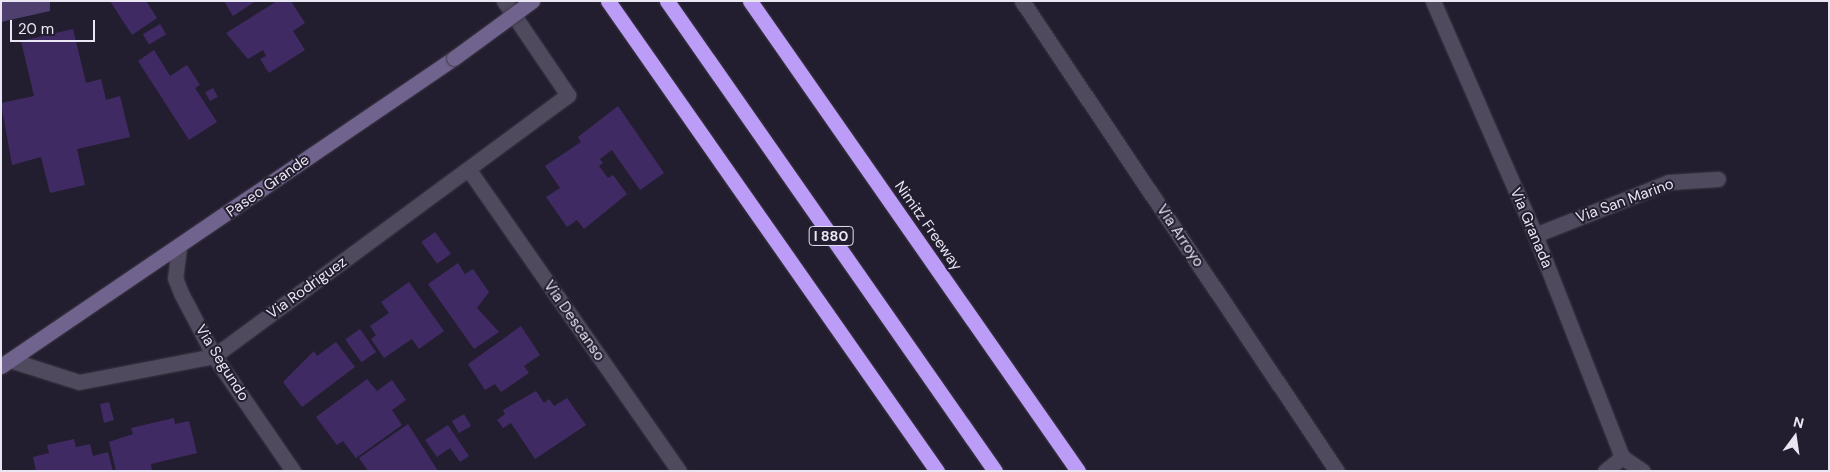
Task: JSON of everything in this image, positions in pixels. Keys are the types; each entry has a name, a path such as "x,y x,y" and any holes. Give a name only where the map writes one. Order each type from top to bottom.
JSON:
{"highway":[{"path":"608,1 937,471"},
{"name":"I 880","path":"666,1 995,471"},
{"name":"Nimitz Freeway","path":"750,1 1078,471"}],"street":[{"name":"Via Rodriguez","path":"6,363 79,382 214,356 469,170 568,95 504,1"},
{"name":"Paseo Grande","path":"6,363 454,58 532,1"},
{"name":"Via Arroyo","path":"1022,1 1337,471"},
{"name":"Via Granada","path":"1433,1 1535,235 1622,457"},
{"name":"Via Descanso","path":"469,170 679,471"},
{"name":"Via San Marino","path":"1535,235 1669,182 1718,178"},
{"name":"Via Segundo","path":"179,247 175,278 214,356 292,471"},
{"path":"1605,471 1622,457 1643,471"}],"shaded area":[{"path":"1,1 50,1 50,11 1,22"}],"building":[{"path":"110,1 146,1 157,18 132,35"},
{"path":"224,1 256,1 233,16"},
{"path":"277,1 291,1 305,23 293,31 305,50 269,73 260,59 266,56 263,50 248,59 226,33"},
{"path":"160,24 166,34 149,45 143,34"},
{"path":"73,29 86,83 101,79 106,100 120,96 130,137 77,149 85,185 50,193 41,157 12,165 1,103 34,96 21,41"},
{"path":"154,50 170,76 187,65 200,85 195,88 217,122 189,140 138,61"},
{"path":"213,88 218,97 210,101 205,92"},
{"path":"618,106 664,173 640,190 612,150 600,159 603,163 599,166 608,178 613,175 627,194 584,229 577,220 567,227 546,197 560,188 545,166 581,142 578,137"},
{"path":"435,232 451,254 437,264 421,242"},
{"path":"458,263 465,274 473,269 489,292 477,308 499,332 474,349 428,284"},
{"path":"409,282 444,331 419,349 412,339 384,358 371,339 376,335 370,326 389,313 381,302"},
{"path":"521,326 540,355 524,366 529,373 501,392 495,384 485,390 468,364"},
{"path":"360,329 376,352 361,362 345,339"},
{"path":"336,342 355,367 302,407 283,382 314,351 317,356"},
{"path":"367,379 377,391 392,380 406,400 392,410 402,425 356,458 343,441 337,445 316,417"},
{"path":"536,391 544,403 549,399 554,406 567,398 586,425 535,459 511,423 503,428 497,420 505,414 503,410"},
{"path":"109,402 114,420 104,423 100,404"},
{"path":"464,414 471,426 459,433 452,421"},
{"path":"174,418 175,424 189,421 197,453 151,464 152,471 116,471 109,442 133,434 131,428"},
{"path":"408,424 438,471 368,471 359,458"},
{"path":"448,425 469,456 460,462 450,448 437,457 425,440"},
{"path":"74,439 76,447 90,444 93,456 108,452 113,471 36,471 33,457 49,453 47,445"}]}
